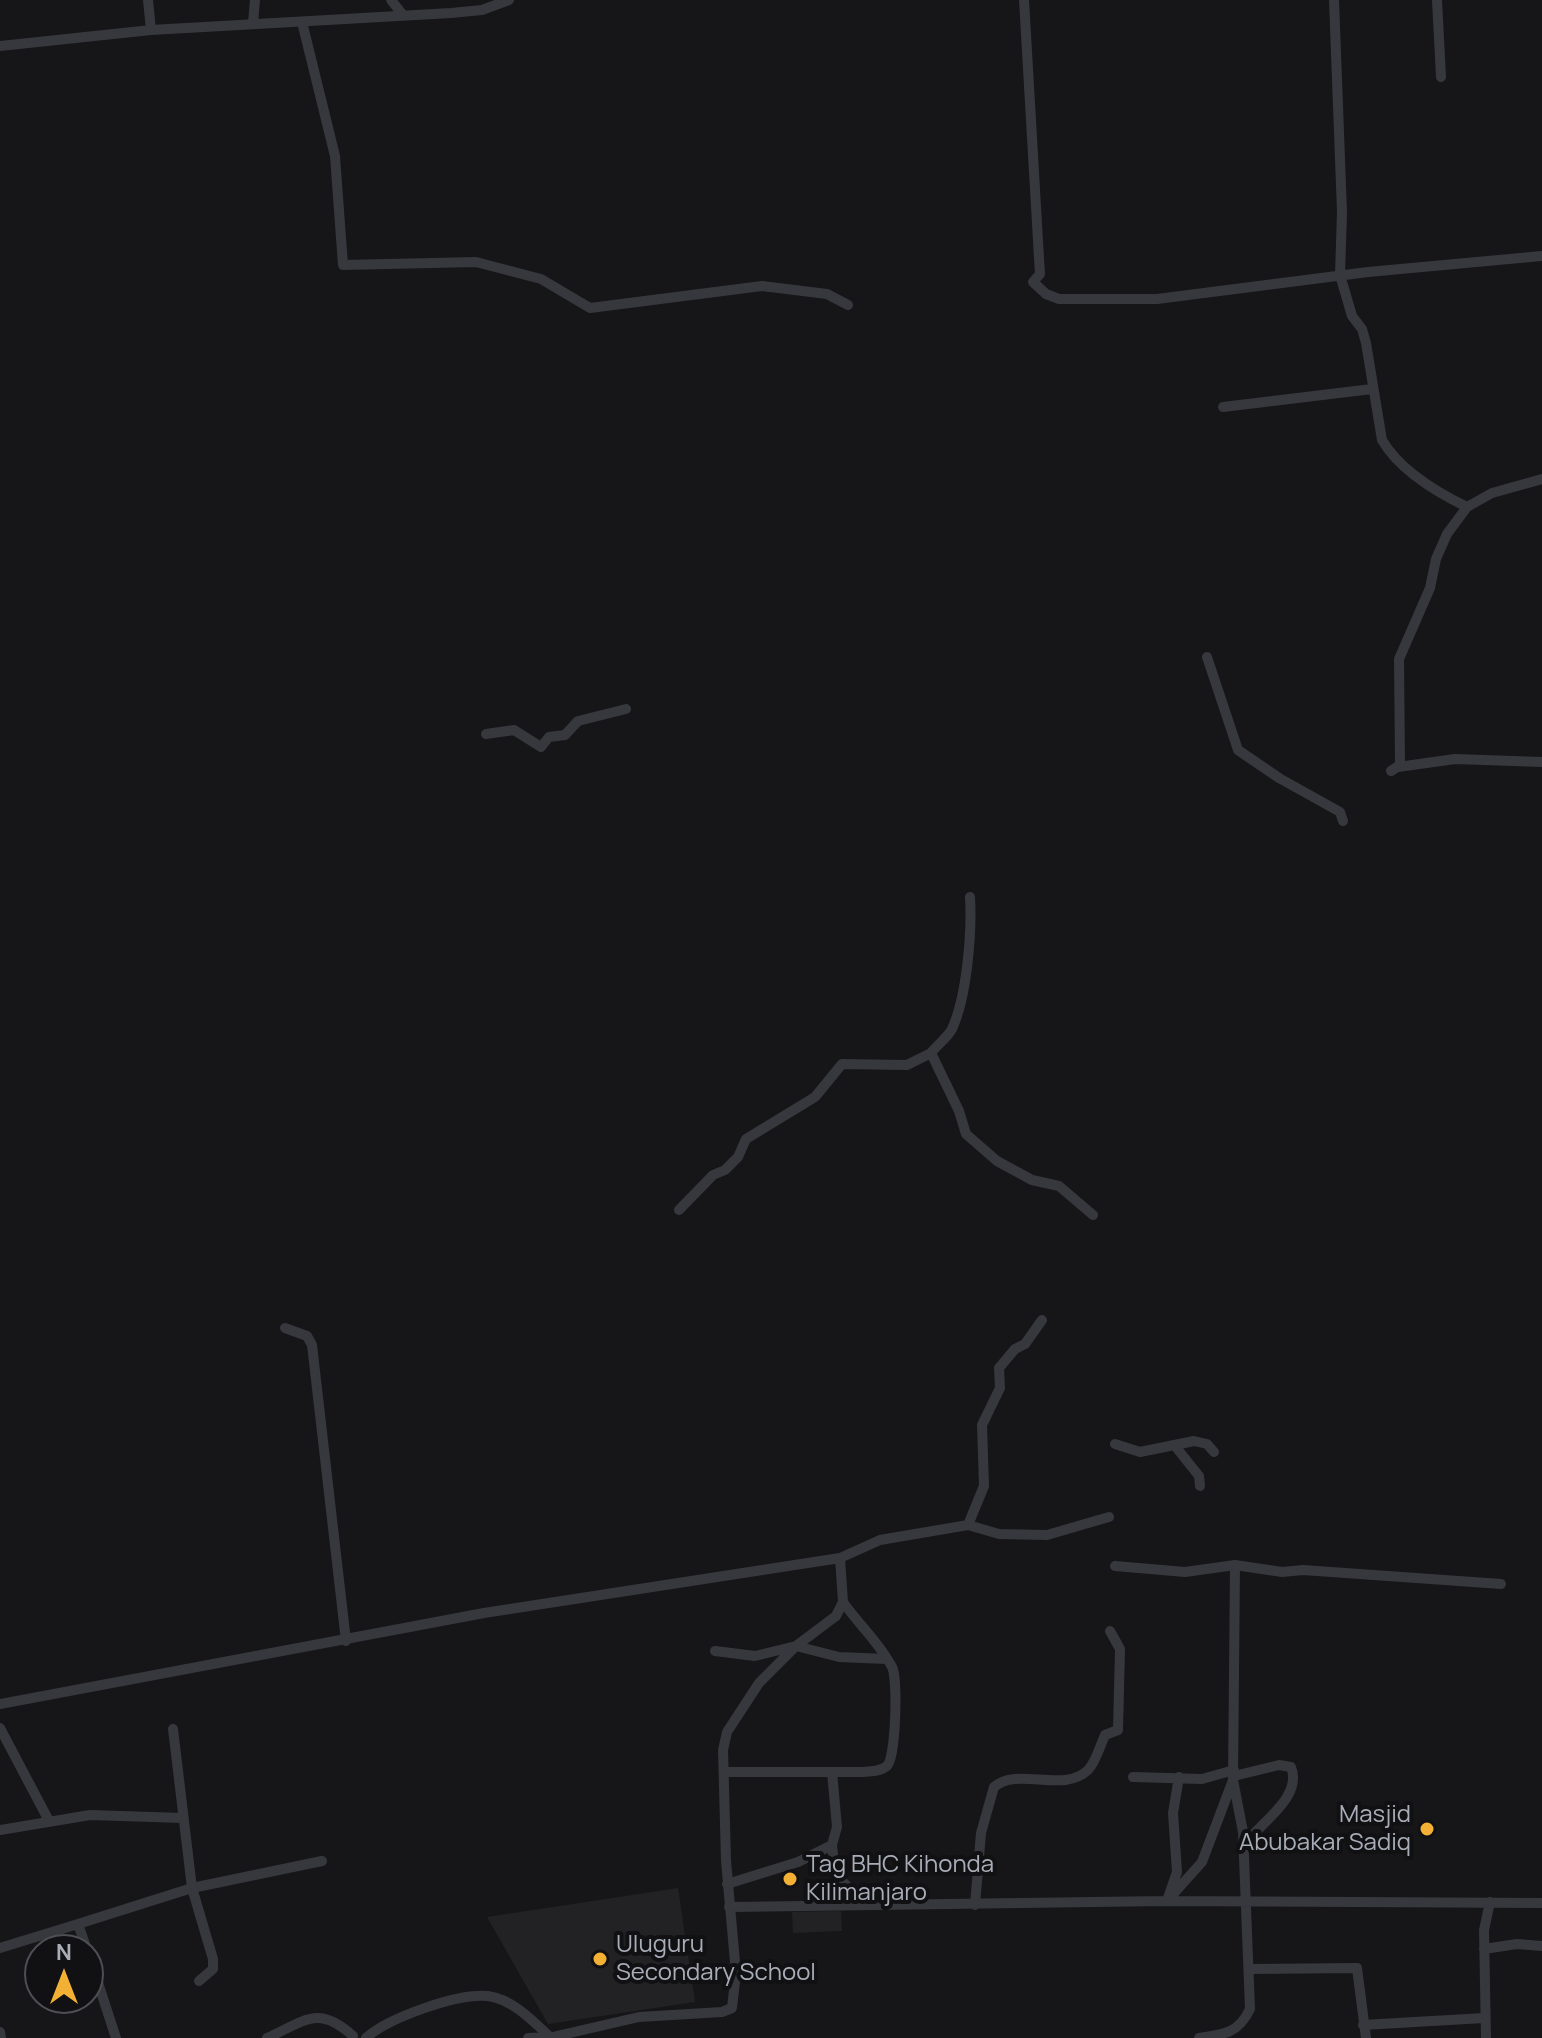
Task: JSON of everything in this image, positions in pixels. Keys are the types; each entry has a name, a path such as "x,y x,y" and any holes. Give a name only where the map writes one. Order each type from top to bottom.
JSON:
{"street":[{"path":"148,0 151,30"},
{"path":"253,23 255,0"},
{"path":"391,0 403,15"},
{"path":"0,46 151,30 482,10 509,0"},
{"path":"1024,0 1040,274 1033,282 1046,294 1059,299 1157,299 1340,275 1542,256"},
{"path":"1334,0 1342,212 1340,275 1352,316 1362,329 1382,440 1390,453 1447,497 1467,507"},
{"path":"1437,0 1441,77"},
{"path":"302,22 335,156 343,265 476,262 541,279 590,308 762,286 827,294 848,305"},
{"path":"1223,407 1372,389"},
{"path":"1542,479 1492,493 1467,507 1447,534 1436,559 1430,588 1399,659 1400,765 1394,769 1455,759 1542,762"},
{"path":"1207,657 1238,750 1279,778 1340,812 1343,821"},
{"path":"486,734 514,730 541,747 549,737 565,735 578,721 626,709"},
{"path":"679,1210 713,1175 725,1170 738,1157 746,1139 815,1097 842,1064 907,1065 931,1053 951,1031 961,997 971,918 970,897"},
{"path":"931,1053 959,1111 966,1134 997,1161 1032,1180 1059,1186 1093,1215"},
{"path":"968,1525 984,1486 982,1425 1000,1388 999,1368 1015,1349 1025,1344 1042,1320"},
{"path":"285,1328 307,1336 312,1345 346,1641"},
{"path":"1115,1444 1140,1452 1194,1441 1207,1444 1214,1452"},
{"path":"1175,1446 1199,1476 1200,1486"},
{"path":"0,1704 484,1613 840,1558 880,1540 968,1525 999,1534 1047,1535 1109,1517"},
{"path":"528,2038 549,2037 639,2017 727,2011 734,2004 736,1990 727,1884 723,1750 736,1713 759,1683 796,1646 836,1616 843,1602 840,1558"},
{"path":"1199,2038 1226,2035 1239,2028 1250,2009 1251,1969 1244,1845 1234,1776 1235,1565"},
{"path":"1115,1566 1185,1572 1235,1565 1282,1572 1303,1570 1501,1584"},
{"path":"726,1772 881,1770 889,1764 893,1751 894,1670 880,1646 843,1602"},
{"path":"975,1905 981,1833 994,1787 1006,1780 1078,1776 1093,1763 1105,1735 1118,1730 1120,1649 1110,1631"},
{"path":"715,1651 755,1656 796,1646 839,1657 886,1659"},
{"path":"0,1728 48,1819"},
{"path":"173,1729 192,1888 213,1959 213,1969 199,1981"},
{"path":"1133,1777 1202,1779 1234,1776 1279,1765 1291,1767 1294,1775 1291,1795 1244,1845"},
{"path":"832,1772 837,1827 832,1845 835,1874 866,1905"},
{"path":"1167,1901 1202,1862 1234,1776"},
{"path":"1167,1901 1177,1872 1173,1813 1179,1777"},
{"path":"0,1830 48,1819 90,1815 183,1818"},
{"path":"727,1884 798,1862 832,1845"},
{"path":"0,1948 192,1888 322,1861"},
{"path":"729,1907 1167,1901 1542,1903"},
{"path":"1486,2038 1484,1930 1490,1902"},
{"path":"78,1924 82,1934"},
{"path":"1484,1949 1517,1944 1542,1946"},
{"path":"1251,1969 1357,1968 1366,2038"},
{"path":"366,2038 386,2024 422,2009 489,1996 522,2011 549,2037"},
{"path":"104,2001 116,2038"},
{"path":"267,2038 316,2016 337,2021 353,2036"},
{"path":"1363,2025 1484,2018"}],"shaded area":[{"name":"Uluguru Secondary School","path":"678,1888 695,2002 548,2024 487,1917"},
{"path":"841,1911 842,1931 793,1933 792,1912"}],"place":[{"name":"Masjid Abubakar Sadiq","path":"1427,1829"},
{"name":"Tag BHC Kihonda Kilimanjaro","path":"790,1879"},
{"name":"Uluguru Secondary School","path":"600,1959"}]}
